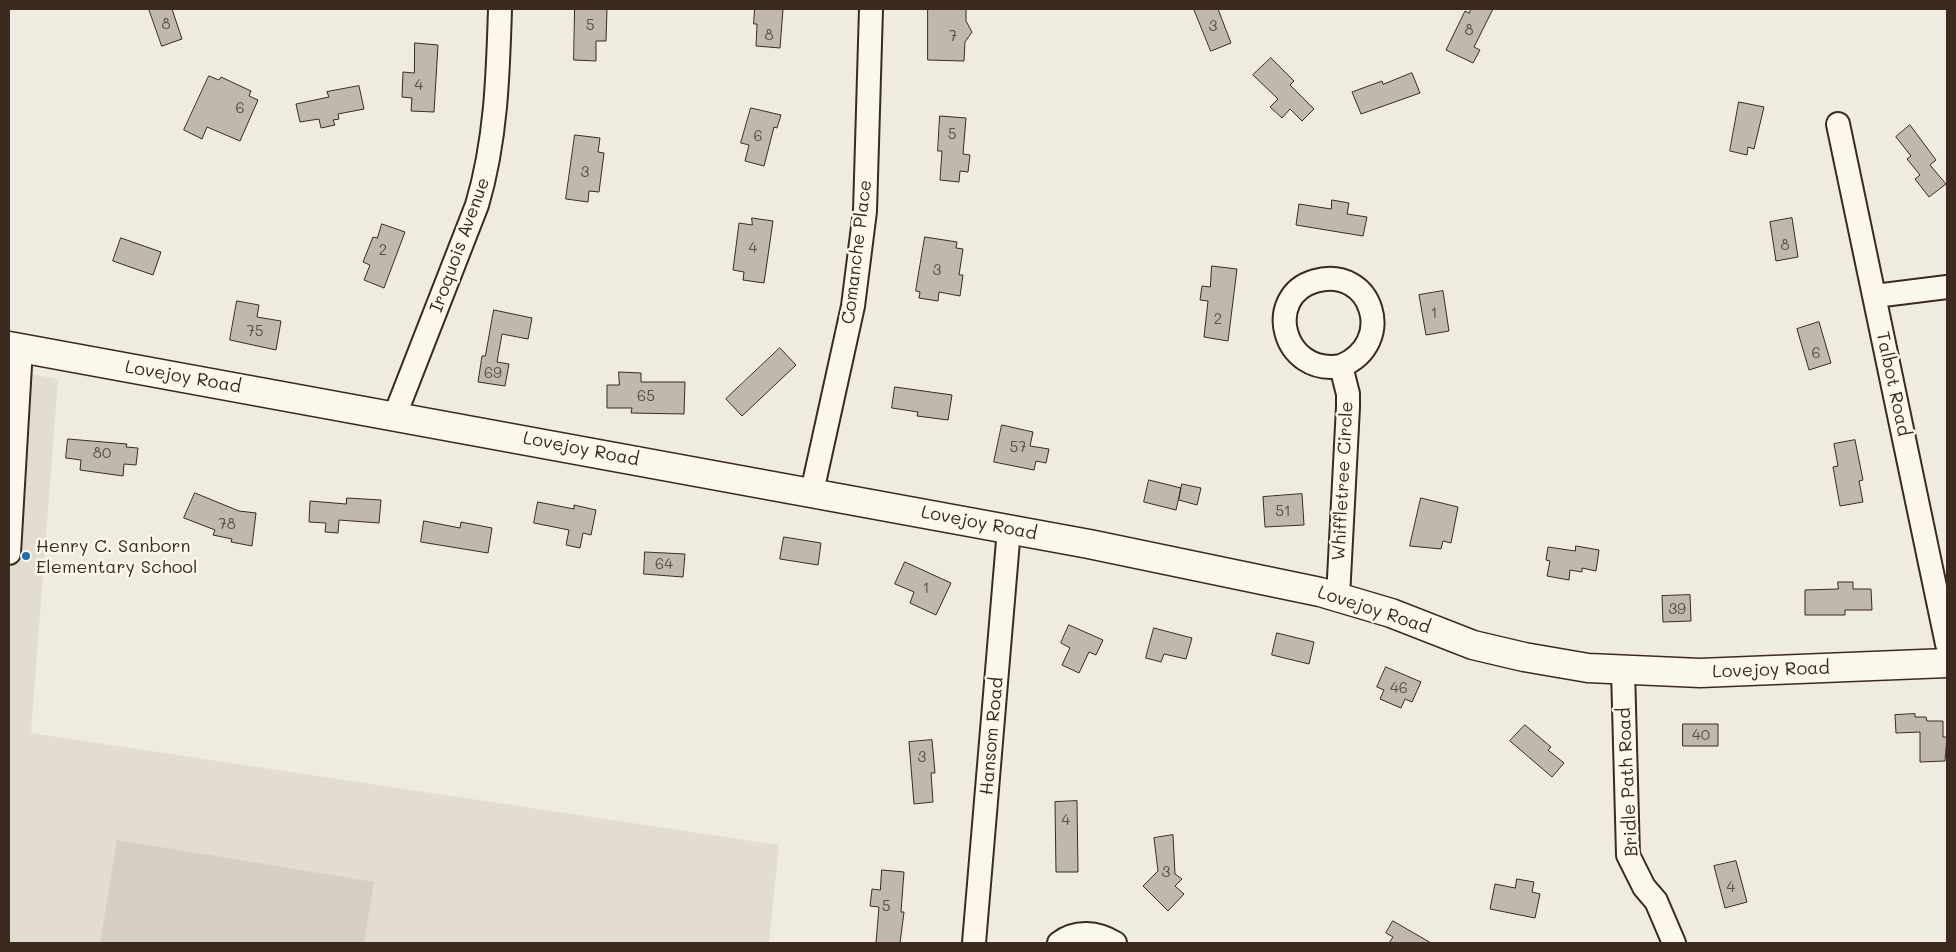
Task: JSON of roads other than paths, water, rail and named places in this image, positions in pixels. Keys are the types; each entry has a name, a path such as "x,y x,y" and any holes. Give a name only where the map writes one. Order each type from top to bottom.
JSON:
{"main road":[{"name":"Lovejoy Road","path":"15,347 1009,528 1338,597 1391,613 1473,645 1524,657 1588,668 1700,672 1947,663"}],"street":[{"name":"Iroquois Avenue","path":"395,415 477,205 487,171 498,92 500,9"},
{"name":"Comanche Place","path":"812,492 853,306 865,211 871,9"},
{"name":"Talbot Road","path":"1838,124 1947,644"},
{"path":"1875,296 1947,287"},
{"path":"9,553 15,347"},
{"name":"Whiffletree Circle","path":"1338,597 1348,407 1348,394 1341,366"},
{"name":"Hansom Road","path":"974,943 1009,528"},
{"name":"Bridle Path Road","path":"1623,670 1628,855 1644,887 1656,901 1674,943"},
{"path":"1059,943 1077,934 1092,934 1115,943"}],"place":[{"name":"Henry C. Sanborn Elementary School","path":"26,556"}]}
